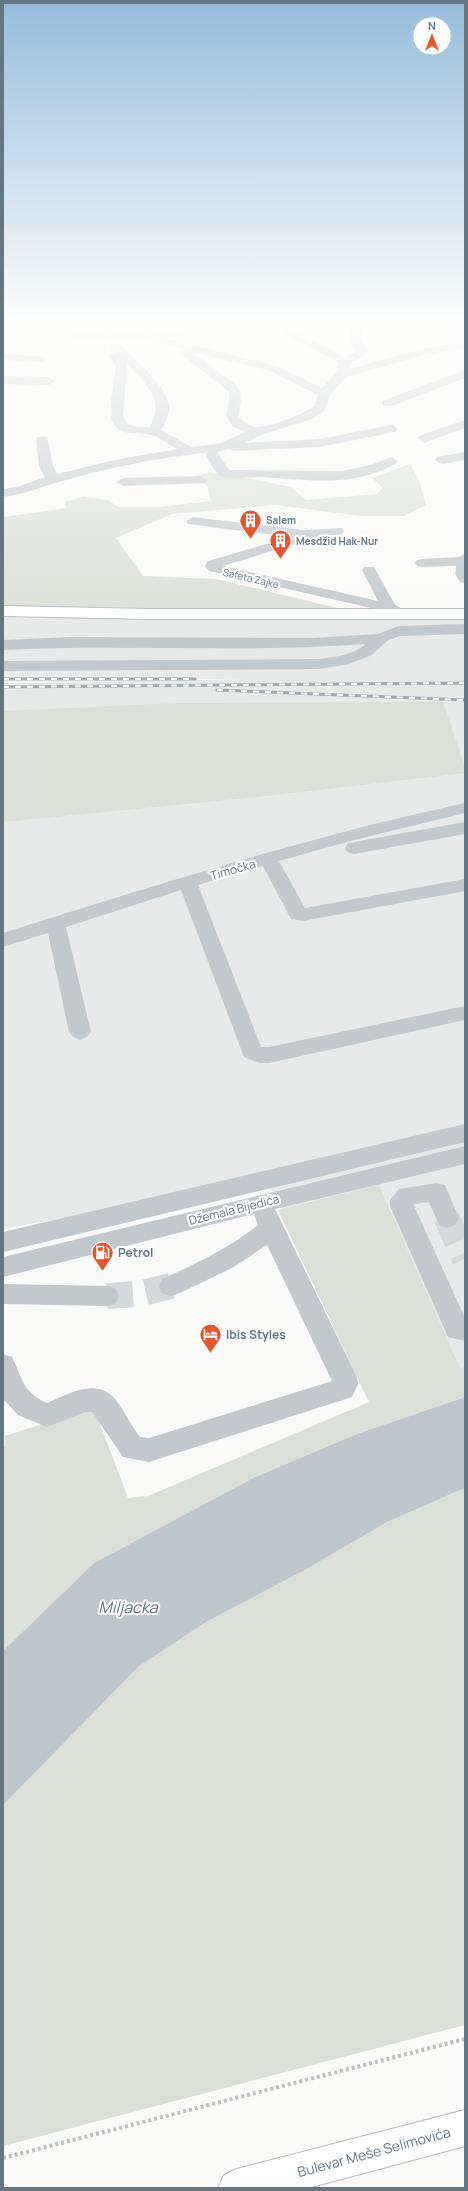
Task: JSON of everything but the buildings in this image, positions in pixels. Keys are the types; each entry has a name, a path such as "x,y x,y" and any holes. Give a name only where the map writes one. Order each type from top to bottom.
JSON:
{"main road":[{"name":"Safeta Zajke","path":"3,611 149,614 465,614"},
{"name":"Bulevar Meše Selimovića","path":"237,2188 465,2128"}],"street":[{"path":"124,426 126,429 136,431 154,431 189,451"},
{"path":"154,431 157,426"},
{"path":"243,426 257,432"},
{"path":"215,448 275,426"},
{"path":"424,439 459,426"},
{"path":"3,493 23,490 53,479 116,464 189,451 215,448 320,443 391,429"},
{"path":"42,440 46,466 53,479"},
{"path":"215,448 221,469 226,474 253,473 291,477 330,476 365,471 391,461"},
{"path":"442,460 465,456"},
{"path":"116,464 128,495"},
{"path":"123,482 200,480"},
{"path":"193,521 304,534 337,531"},
{"name":"Safeta Zajke","path":"304,534 300,538 225,560 213,564 212,566 221,571 389,608 403,614"},
{"path":"465,558 462,574 465,579"},
{"path":"422,563 465,561"},
{"path":"369,570 389,608"},
{"path":"3,646 71,642 312,643 381,638 398,631 465,629"},
{"path":"3,666 319,664 343,661 366,652 381,638"},
{"name":"Timočka","path":"3,940 188,883 270,861 410,819 465,808"},
{"path":"465,828 270,861 298,914 303,915 465,886"},
{"path":"188,883 252,1052 259,1055 269,1055 465,1013"},
{"path":"56,924 80,1032"},
{"name":"Džemala Bijedića","path":"3,1242 465,1133"},
{"name":"Džemala Bijedića","path":"3,1267 261,1203 465,1155"},
{"path":"426,1164 433,1178 447,1218"},
{"path":"437,1192 407,1196 402,1200 402,1206 457,1329 465,1330"},
{"path":"3,1365 14,1396 25,1407 47,1415 84,1400 96,1400 104,1405 125,1439 133,1448 149,1450 343,1389 345,1384 344,1377 271,1228 261,1203"},
{"path":"171,1286 213,1269 246,1249 271,1228"},
{"path":"3,1294 107,1296"}],"path":[{"path":"3,2158 465,2038"}],"shaded area":[{"path":"410,464 419,480 426,505 404,516 361,516 276,505 172,514 116,538 143,576 216,579 350,611 3,607 3,517 67,508 65,502 83,497 108,500 118,507 160,507 211,501 207,484 185,480 210,472 291,487 306,500 377,494 383,488 372,478"},
{"path":"3,613 465,614 465,1383 376,1409 267,1180 3,1229 3,683 250,679 3,679"},
{"path":"443,702 465,767 465,773 275,795 3,822 3,711 182,703"},
{"path":"379,1185 460,1368 465,1367 465,1397 357,1434 255,1477 94,1563 3,1651 3,1449 5,1446 5,1436 86,1410 96,1413 128,1498 148,1496 369,1402 278,1210"},
{"path":"465,1488 465,2025 3,2146 3,1805 5,1801 138,1667 206,1622 303,1571 387,1522"}],"water":[{"name":"Miljacka","path":"465,1397 465,1488 387,1522 303,1571 206,1622 138,1667 3,1805 3,1651 94,1563 255,1477 357,1434"}],"tunnel":[{"path":"447,1218 465,1259"},
{"path":"107,1296 138,1294 171,1286"}],"railway":[{"path":"3,679 195,679"},
{"path":"3,687 465,683"},
{"path":"217,690 465,700"}],"place":[{"name":"Salem","path":"250,540"},
{"name":"Mesdžid Hak-Nur","path":"280,560"},
{"name":"Petrol","path":"103,1272"},
{"name":"Ibis Styles","path":"210,1354"}]}
